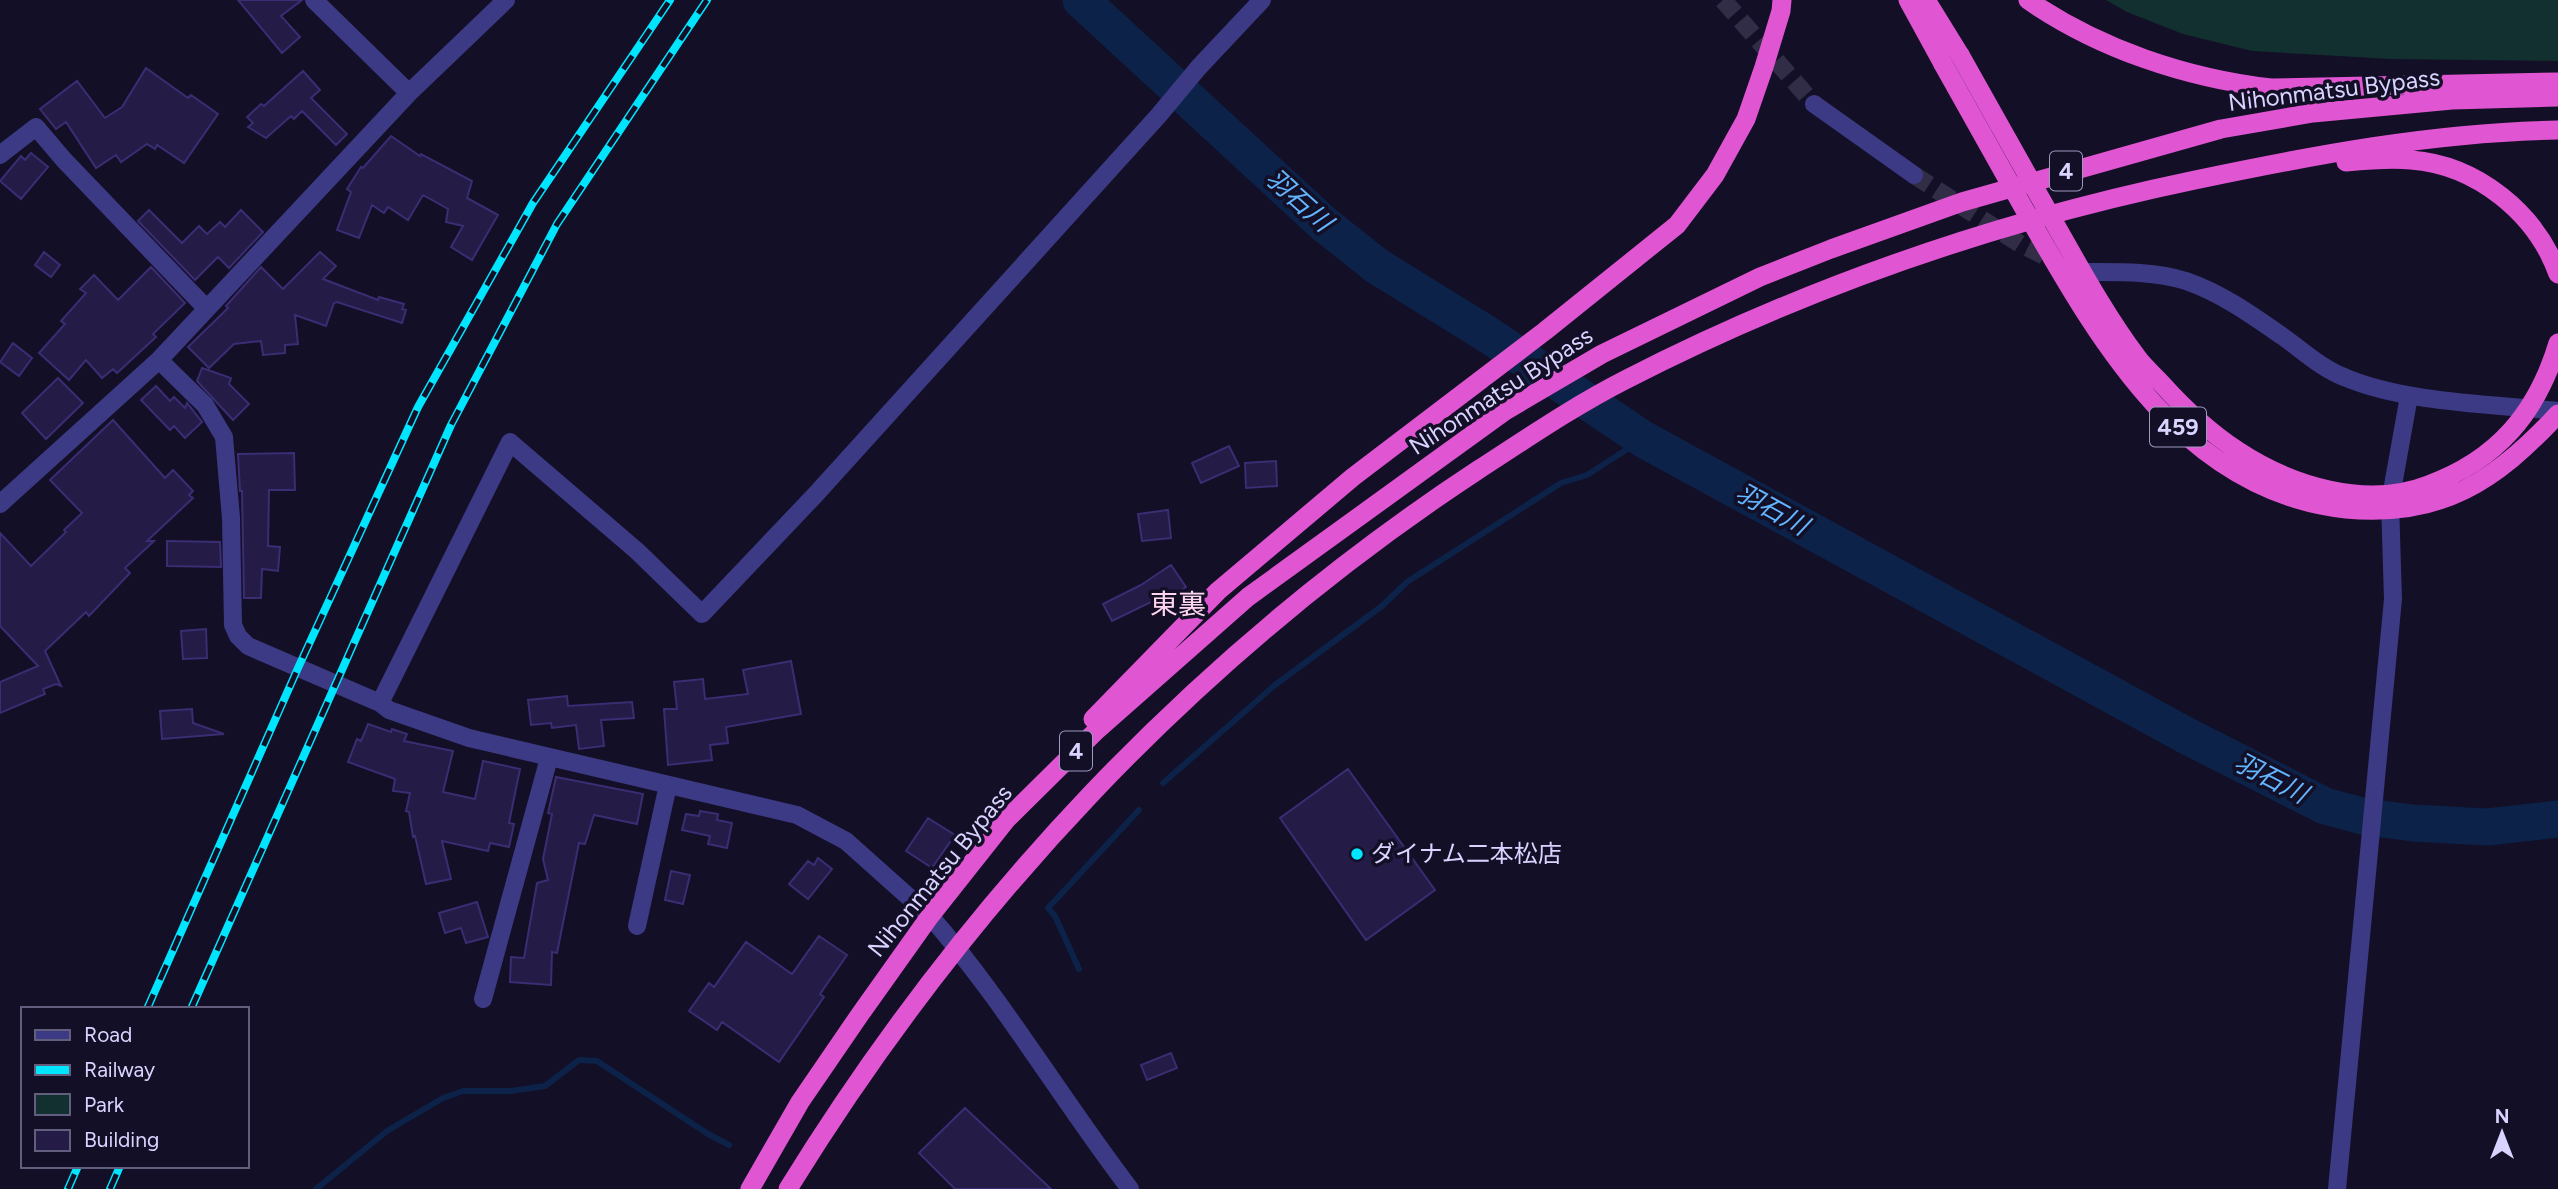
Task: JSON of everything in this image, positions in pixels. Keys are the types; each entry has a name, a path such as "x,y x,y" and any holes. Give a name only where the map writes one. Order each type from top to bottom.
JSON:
{"highway":[{"path":"1006,820 1052,762 1218,592 1353,477 1545,331 1676,225 1715,175 1746,119 1781,11 1782,0"},
{"name":"459","path":"1908,0 1951,60 2059,270 2109,351 2126,373 2192,441 2216,460 2250,481 2308,502 2331,507 2389,511 2427,504 2462,492 2485,480 2516,457 2558,412"},
{"path":"1926,0 1951,60 2137,358 2183,408 2240,454 2304,484 2340,492 2390,494 2414,490 2459,473 2479,461 2502,441 2541,390 2558,343"},
{"path":"2028,0 2099,40 2137,57 2228,83 2271,88 2558,82"},
{"name":"Nihonmatsu Bypass","path":"750,1189 800,1102 930,915 1006,820 1095,732 1248,597 1505,411 1602,354 1760,277 1962,202 2221,128 2313,113 2440,101 2558,97"},
{"name":"4","path":"788,1189 838,1108 913,1003 997,896 1079,806 1203,682 1314,588 1404,519 1541,429 1621,382 1759,317 1900,262 2119,196 2351,149 2437,138 2558,130"},
{"path":"2248,169 2363,160 2412,160 2442,166 2487,186 2526,218 2551,253 2558,274"}],"street":[{"path":"314,0 409,93"},
{"path":"0,504 159,360 409,93 506,0"},
{"path":"380,703 510,442 637,551 702,614 816,494 1262,0"},
{"path":"1814,104 1913,175"},
{"path":"0,155 36,128 206,309"},
{"path":"2086,272 2148,274 2184,280 2226,299 2302,349 2329,371 2346,379 2409,396 2558,412"},
{"path":"159,360 205,405 224,437 231,518 233,625 238,636 248,646 380,703 389,710 469,738 775,808 816,823 858,850 930,915 996,999 1085,1131 1130,1189"},
{"path":"2337,1189 2393,599 2390,502 2409,396"},
{"path":"483,999 549,758"},
{"path":"637,926 668,785"}],"green space":[{"path":"2106,0 2558,0 2558,61 2391,59 2252,51 2183,34 2127,12"}],"building":[{"path":"238,0 302,0 281,16 300,37 282,53"},
{"path":"146,68 188,98 191,95 218,114 184,163 157,145 155,149 147,144 121,162 116,155 96,168 66,122 56,129 40,109 77,81 105,118 122,107"},
{"path":"303,71 320,90 311,98 347,134 336,145 302,111 294,119 291,116 266,138 248,127 253,123 247,117 261,104 264,106"},
{"path":"391,136 420,156 421,154 472,181 467,198 498,215 472,260 451,247 463,226 446,222 448,209 423,195 408,220 388,207 384,213 372,205 359,238 337,230 351,192 347,189 361,167 363,168"},
{"path":"31,153 48,167 21,199 0,181 21,156 25,160"},
{"path":"149,210 182,243 199,226 207,234 220,222 225,227 241,210 263,232 229,268 218,257 195,280 138,221"},
{"path":"44,252 60,265 51,277 35,265"},
{"path":"320,252 336,266 323,279 378,300 379,297 404,304 402,309 406,310 402,323 337,302 334,303 326,326 295,315 298,344 285,345 285,353 263,355 261,341 234,344 209,368 188,347 228,308 226,306 261,267 283,289"},
{"path":"151,267 185,303 153,334 156,337 117,373 113,369 102,378 86,360 69,380 39,353 65,324 61,321 86,293 80,289 94,275 118,300"},
{"path":"13,343 32,358 19,376 0,362"},
{"path":"202,368 231,378 229,384 249,404 233,420 197,381"},
{"path":"58,378 83,403 46,439 22,413"},
{"path":"156,386 170,401 174,397 185,408 187,403 202,422 185,438 174,426 170,430 141,400"},
{"path":"113,420 165,478 173,470 193,491 189,495 193,498 147,541 154,541 125,568 130,573 89,616 86,612 45,651 61,686 56,684 43,689 45,694 0,713 0,682 38,666 0,626 0,533 31,566 66,532 64,530 82,513 50,480"},
{"path":"1229,446 1239,466 1201,483 1192,463"},
{"path":"294,453 295,490 269,490 268,546 280,547 278,571 262,569 261,598 244,598 242,491 238,454"},
{"path":"1276,461 1277,486 1246,488 1245,463"},
{"path":"1168,510 1171,538 1142,541 1138,514"},
{"path":"167,541 220,542 221,567 167,566"},
{"path":"1171,565 1186,587 1157,607 1153,601 1112,621 1103,604 1141,585"},
{"path":"206,629 207,658 183,659 181,631"},
{"path":"791,661 801,714 726,727 728,743 710,745 712,760 668,765 664,709 677,709 674,682 703,679 705,699 748,694 743,670"},
{"path":"567,696 568,706 632,702 634,718 601,720 604,746 579,749 576,725 552,728 551,723 531,725 528,700"},
{"path":"192,709 193,723 224,734 162,739 160,711"},
{"path":"368,724 407,734 404,741 453,751 443,792 475,799 483,761 520,769 509,823 514,824 509,847 490,843 488,851 442,841 451,879 426,884 409,812 406,811 410,793 393,791 395,779 348,762 357,739 361,741"},
{"name":"ダイナム二本松店","path":"1348,769 1435,890 1366,940 1280,818"},
{"path":"556,777 643,794 637,824 594,815 585,844 579,843 557,953 552,952 551,985 510,982 511,957 524,958 537,883 548,880 543,859 552,814 548,813"},
{"path":"700,811 718,814 717,820 732,823 727,848 708,844 710,836 682,830 686,814 699,816"},
{"path":"928,818 955,835 932,868 906,851"},
{"path":"818,858 832,869 808,899 789,884 808,861 814,865"},
{"path":"671,871 690,875 683,904 665,900"},
{"path":"477,902 488,937 466,943 461,928 445,933 439,913"},
{"path":"819,936 847,955 820,994 824,997 779,1062 722,1022 717,1030 689,1011 709,983 714,987 746,942 792,974"},
{"path":"1171,1053 1177,1068 1147,1080 1141,1065"},
{"path":"965,1108 1051,1189 955,1189 919,1153"}],"waterway":[{"name":"羽石川","path":"1081,0 1324,224 1377,266 1490,336 1643,439 2187,736 2325,806 2366,817 2413,823 2487,827 2558,819"},
{"path":"1163,783 1275,685 1382,606 1407,582 1561,483 1587,475 1643,439"},
{"path":"1079,969 1055,916 1048,908 1139,810"},
{"path":"316,1189 387,1131 443,1098 463,1091 511,1091 545,1086 579,1060 597,1061 729,1145"}],"tunnel":[{"path":"1723,0 1814,104"},
{"path":"1914,175 2020,244 2059,263"}],"railway":[{"path":"148,1007 298,668 418,407 533,203 670,0"},
{"path":"192,1007 451,425 557,224 707,0"},
{"path":"68,1189 77,1168"},
{"path":"110,1189 119,1168"}],"place":[{"name":"ダイナム二本松店","path":"1357,854"}],"district":[{"name":"東裏","path":"1178,604"}]}
